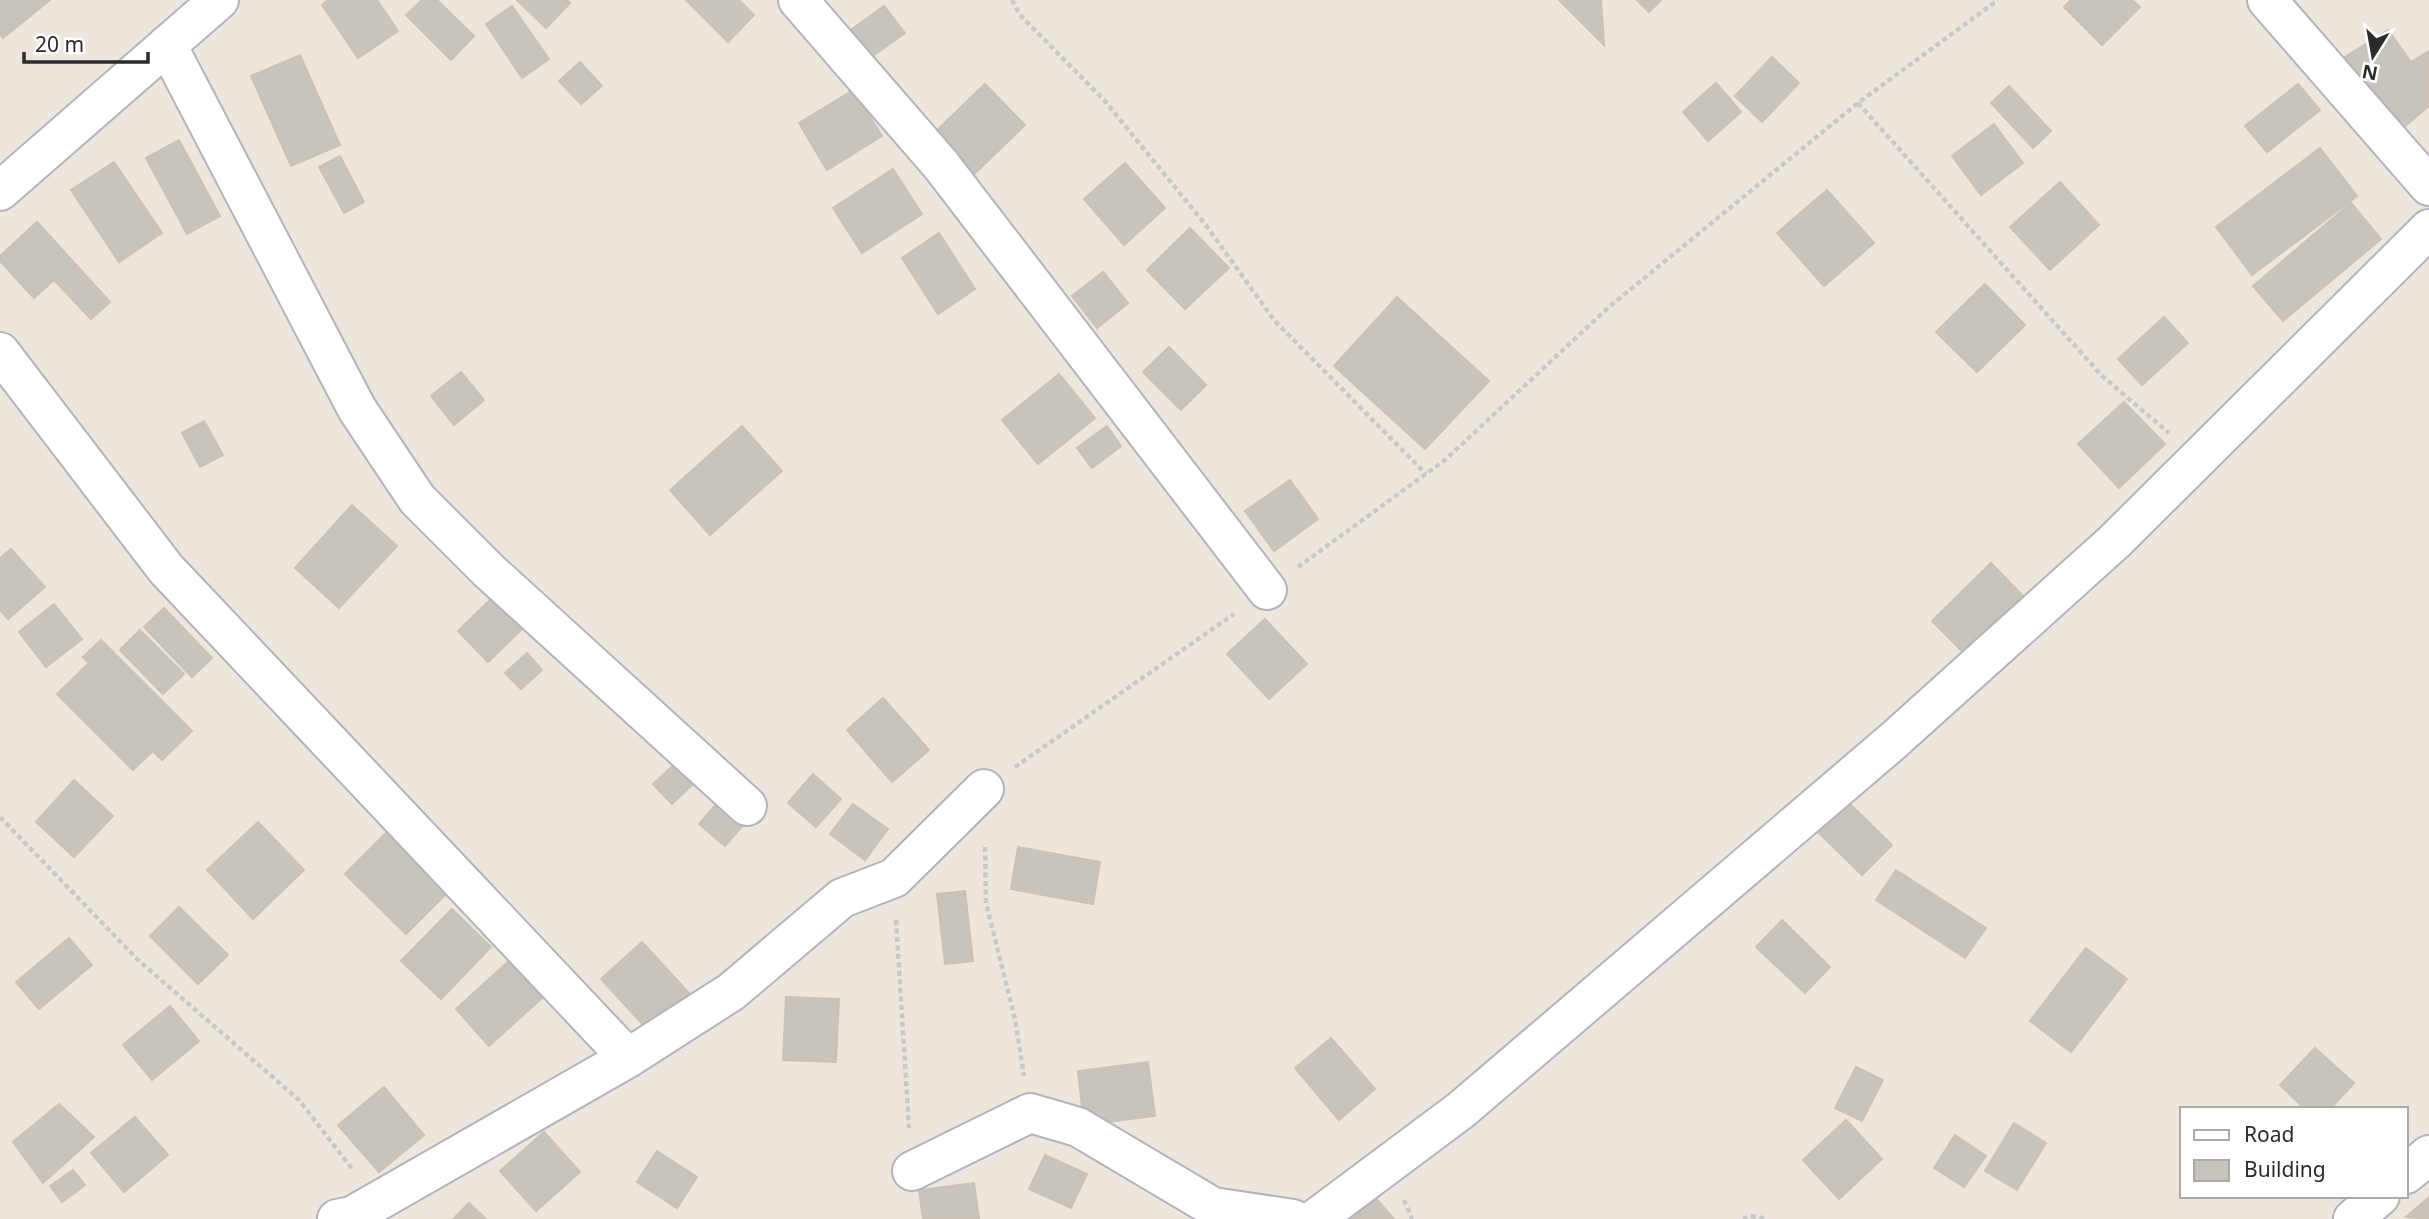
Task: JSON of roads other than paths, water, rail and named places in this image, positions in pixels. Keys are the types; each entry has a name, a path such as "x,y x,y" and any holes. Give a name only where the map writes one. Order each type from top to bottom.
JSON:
{"street":[{"path":"0,191 219,0"},
{"path":"798,0 941,165 1267,590"},
{"path":"2267,0 2429,186"},
{"path":"167,45 358,410 417,499 499,580 747,806"},
{"path":"1315,1219 1461,1110 1883,750 2114,542 2429,229"},
{"path":"0,352 166,569 628,1058"},
{"path":"337,1219 352,1216 628,1058 731,992 842,898 894,878 984,789"},
{"path":"912,1171 1030,1113 1078,1127 1213,1207 1293,1219"},
{"path":"2408,1172 2429,1155"},
{"path":"2353,1219 2378,1198"}]}
